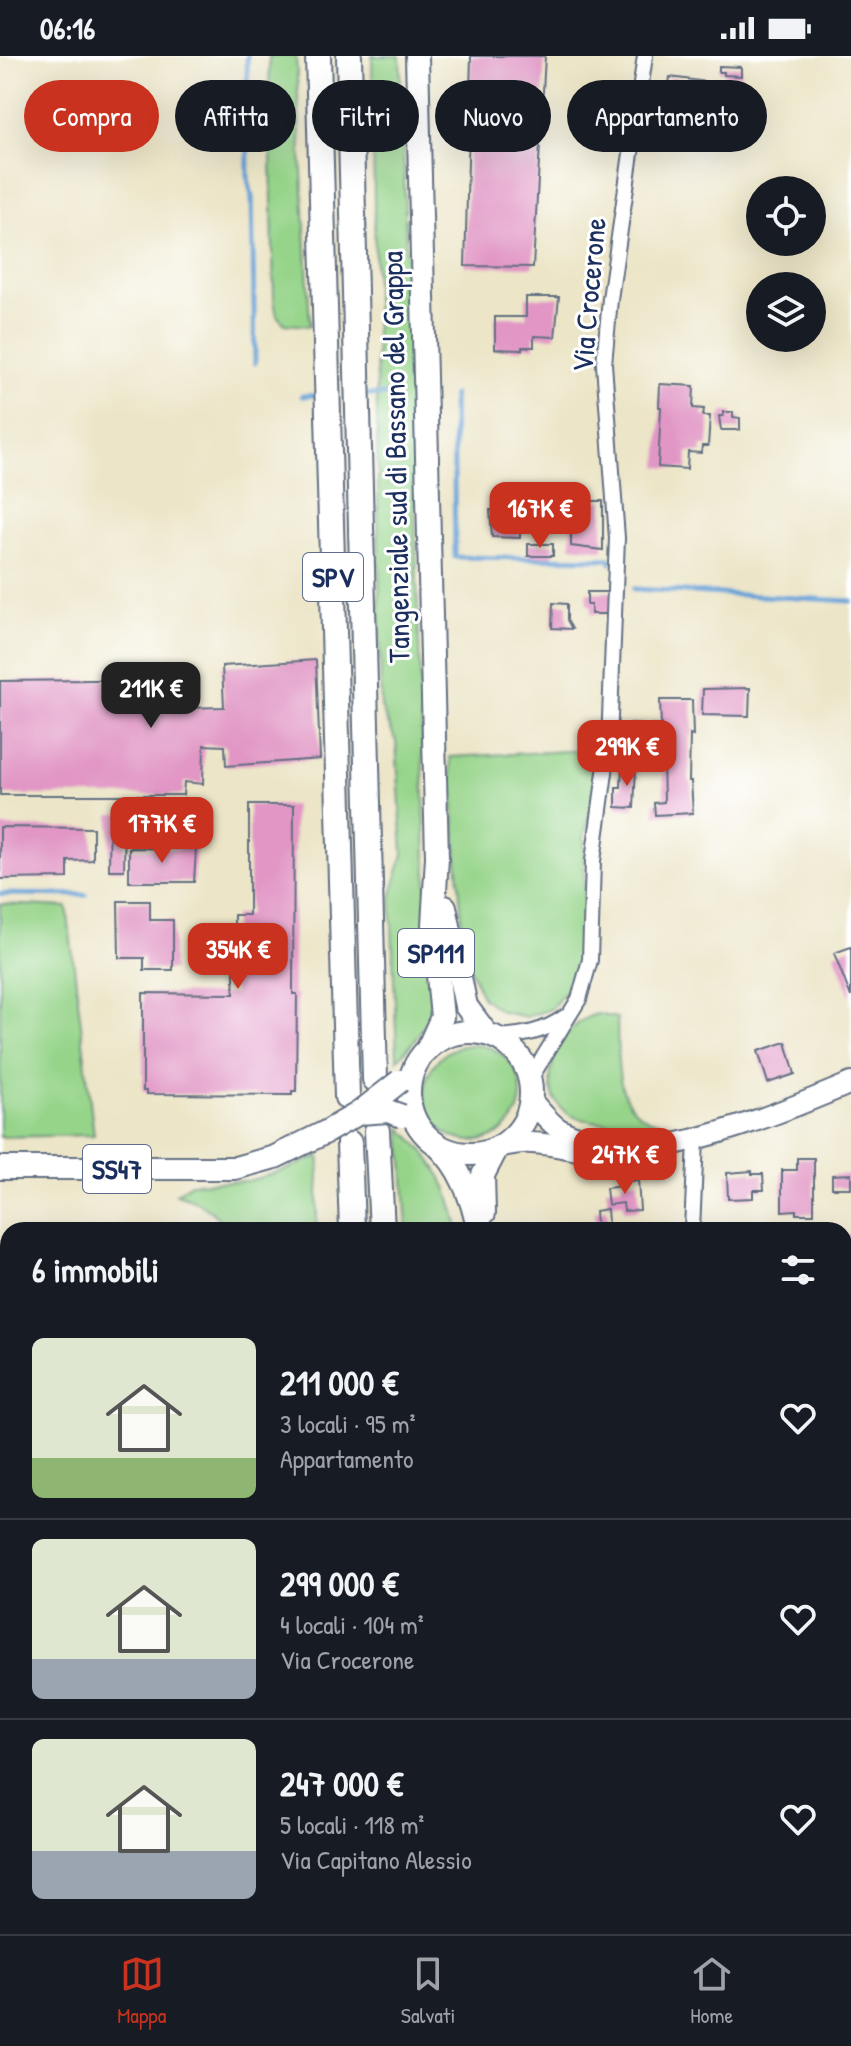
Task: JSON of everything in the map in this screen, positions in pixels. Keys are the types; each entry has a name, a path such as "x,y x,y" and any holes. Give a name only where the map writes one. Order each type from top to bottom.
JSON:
{"highway":[{"name":"SPV","path":"318,56 353,1105"},
{"name":"SPV","path":"349,56 375,1079"},
{"path":"377,1131 382,1222"},
{"path":"349,1143 352,1222"}],"main road":[{"name":"Tangenziale sud di Bassano del Grappa","path":"406,1076 429,1046 442,1017 433,925 437,857 417,56"},
{"name":"Tangenziale sud di Bassano del Grappa","path":"437,857 460,989 466,1006 491,1035 518,1054 530,1089"},
{"path":"429,1046 446,1036 466,1031 491,1035"},
{"name":"SS47","path":"0,1168 235,1168 275,1157 326,1132 353,1105 406,1076"},
{"path":"406,1076 411,1122"},
{"path":"435,1143 449,1151 465,1154 529,1143 597,1154 618,1153 696,1140 773,1115 851,1083"},
{"path":"530,1089 553,1127 562,1133 654,1146"},
{"path":"482,1222 482,1181 486,1166 499,1147 522,1126 530,1089"},
{"path":"353,1105 388,1111 411,1122 435,1143 461,1175 479,1222"}],"street":[{"name":"Via Crocerone","path":"530,1089 568,1014 579,999 590,960 593,861 609,743 617,538 604,364 610,299 645,56"},
{"path":"491,1035 527,1035 547,1030 568,1014"},
{"path":"692,1222 696,1140"}],"green space":[{"path":"269,56 296,56 310,326 285,324 277,316 274,301 271,152 296,152 296,80 269,80"},
{"path":"372,56 400,56 401,80 372,80"},
{"path":"373,152 403,152 431,1014 415,1040 397,1060 391,898 403,854 396,741 381,707"},
{"path":"606,749 602,781 592,803 584,838 584,923 574,980 551,1009 526,1017 502,1012 482,997 470,969 462,926 450,757"},
{"path":"0,904 67,907 94,1135 0,1137"},
{"path":"597,1014 617,1018 619,1069 626,1099 648,1119 666,1124 586,1120 567,1113 556,1102 551,1088 555,1057 572,1029 584,1019"},
{"path":"464,1045 482,1045 500,1053 513,1066 521,1084 518,1112 500,1133 482,1141 464,1141 446,1133 433,1120 425,1102 425,1084 433,1066 446,1053"},
{"path":"401,1128 432,1162 445,1186 456,1222 407,1222"},
{"path":"320,1156 316,1222 222,1222 206,1208 176,1194 191,1183 248,1181"}],"building":[{"path":"471,56 545,56 544,80 470,80"},
{"path":"719,66 741,67 741,76 724,75 724,72 719,72"},
{"path":"468,152 540,152 533,267 465,266"},
{"path":"526,297 559,297 555,337 534,336 534,347 522,347 522,350 495,349 495,317 526,317"},
{"path":"660,384 694,386 693,408 704,409 703,416 710,416 708,446 702,446 701,453 688,452 687,469 658,467"},
{"path":"723,412 733,412 733,417 740,418 740,430 721,430 719,416 723,416"},
{"path":"571,501 603,501 603,550 571,546"},
{"path":"490,510 520,511 520,538 492,537"},
{"path":"528,544 553,544 553,556 528,556"},
{"path":"587,592 614,592 613,614 591,614"},
{"path":"553,603 567,604 567,620 572,629 552,628"},
{"path":"316,660 320,759 226,766 225,746 204,745 203,784 184,782 183,795 0,795 0,681 186,679 186,708 224,707 222,666"},
{"path":"750,688 749,716 702,715 703,689"},
{"path":"660,700 692,700 689,781 693,813 655,815 654,803 664,802 663,756 628,755 630,724 661,726"},
{"path":"622,766 636,767 634,808 616,807 616,787 621,787"},
{"path":"249,805 294,805 296,1091 292,1091 292,1095 147,1094 143,1091 143,993 234,994 234,915 249,915"},
{"path":"110,814 125,814 124,870 109,870"},
{"path":"0,827 93,828 93,860 68,861 68,878 0,879"},
{"path":"129,848 196,849 194,882 129,882"},
{"path":"118,901 150,901 150,920 173,920 173,970 144,970 144,958 119,958"},
{"path":"851,947 851,997 834,953"},
{"path":"786,1042 795,1074 768,1083 758,1051"},
{"path":"797,1158 814,1158 814,1214 782,1211 782,1170 797,1170"},
{"path":"752,1171 752,1174 763,1174 764,1190 753,1190 753,1198 728,1199 727,1173"},
{"path":"851,1174 851,1188 832,1188 832,1175"},
{"path":"638,1180 640,1210 624,1211 623,1203 608,1205 606,1188"},
{"path":"607,1209 608,1222 596,1222 595,1211"}],"waterway":[{"path":"247,56 255,363"},
{"path":"302,396 321,395"},
{"path":"367,395 398,395"},
{"path":"453,395 455,557 610,559 611,563"},
{"path":"634,589 851,601"},
{"path":"0,894 86,895"}]}
